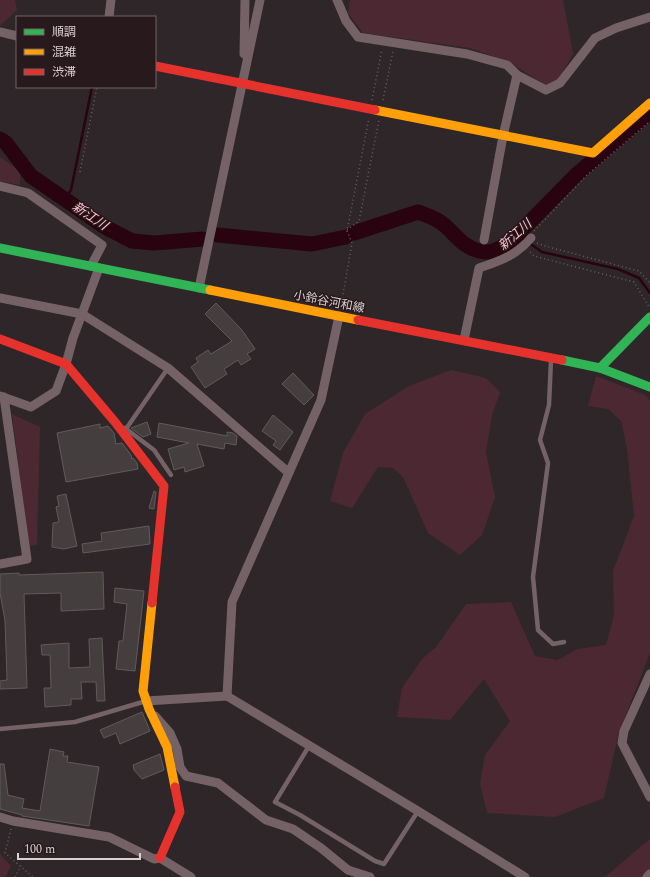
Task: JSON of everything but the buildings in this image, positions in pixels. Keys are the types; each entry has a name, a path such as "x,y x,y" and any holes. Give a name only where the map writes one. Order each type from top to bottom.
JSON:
{"street":[{"path":"109,16 111,0"},
{"path":"244,74 245,0"},
{"path":"199,288 260,0"},
{"path":"338,0 346,21 358,37 467,54 507,65 517,75 546,90 560,83 594,38 616,28 650,17"},
{"path":"0,32 16,36"},
{"path":"156,66 593,154 650,103"},
{"path":"484,240 503,136 517,75"},
{"path":"0,186 28,193 102,245 82,314 72,338 66,364 56,390 31,407 2,397 27,559 0,564"},
{"path":"464,340 479,268 503,260 524,246 531,238"},
{"name":"小鈴谷河和線","path":"0,248 600,368 650,387"},
{"path":"0,298 82,314 168,368 290,473"},
{"path":"227,696 232,602 321,400 339,316"},
{"path":"600,368 650,317"},
{"path":"0,339 66,364 115,422 164,486 143,691 147,705 167,747 180,812 160,858"},
{"path":"650,674 624,731 622,743 650,797"},
{"path":"147,705 227,696 525,877"},
{"path":"147,705 170,733 177,749 180,767 186,776 218,783 266,820 293,829 321,848 348,870 370,877"},
{"path":"0,817 13,821 110,837 154,859 160,858 191,877"},
{"path":"647,877 650,874"}],"lane":[{"path":"552,358 549,405 540,440 548,463 533,576 538,630 553,644 564,642"},
{"path":"126,429 168,368"},
{"path":"115,422 154,450 171,475"},
{"path":"0,729 75,722 147,705"},
{"path":"310,746 275,802 300,815 375,861 384,864 418,811"}],"path":[{"path":"339,316 352,243 347,231 383,41"},
{"path":"347,231 359,221 394,43"},
{"path":"80,172 97,88"},
{"path":"650,121 586,176 531,234 531,238 545,246 639,271 650,283"},
{"path":"524,246 534,256 634,282 650,308"},
{"path":"13,821 5,852 33,877"},
{"path":"15,877 21,866"}],"shaded area":[{"path":"0,0 15,0 17,10 1,25 0,25"},
{"path":"350,0 563,0 573,54 558,80 547,86 509,62 470,48 363,33 348,13"},
{"path":"0,157 20,171 20,185 0,181"},
{"path":"451,370 486,378 500,392 492,415 486,452 495,497 482,535 460,555 428,533 403,477 393,468 378,467 352,508 330,501 343,453 365,414 409,386"},
{"path":"596,376 645,395 650,400 650,653 619,732 604,798 555,817 487,813 480,784 485,755 510,721 484,679 450,720 397,717 402,688 422,659 436,647 466,604 511,602 535,656 558,660 577,649 606,645 614,615 613,571 634,516 627,448 621,421 608,409 588,406"},
{"path":"12,414 40,427 37,545 29,546"},
{"path":"650,839 650,877 605,877"},
{"path":"0,854 11,866 5,877 0,877"}],"waterway":[{"path":"64,200 71,190 92,88"},
{"name":"新江川","path":"354,233 418,212 431,217 446,226 466,245 481,251 493,251 505,245 517,235 576,175 650,112"},
{"name":"新江川","path":"0,139 6,143 31,176 105,227 132,241 154,243 203,239"},
{"name":"新江川","path":"217,235 312,244 346,237"},
{"name":"新江川","path":"517,235 524,239"},
{"path":"532,245 542,252 618,269 639,278 650,293"}],"traffic: fast":[{"path":"0,248 210,290"},
{"path":"600,368 650,317"},
{"path":"562,360 600,368 650,387"}],"traffic: slow":[{"path":"375,110 593,153 650,103"},
{"path":"210,290 358,320"},
{"path":"152,603 143,691 149,709 167,747 175,787"}],"traffic: jam":[{"path":"156,66 375,110"},
{"path":"358,320 562,360"},
{"path":"0,339 66,364 115,422 164,486 152,603"},
{"path":"160,858 180,812 175,787"}]}
